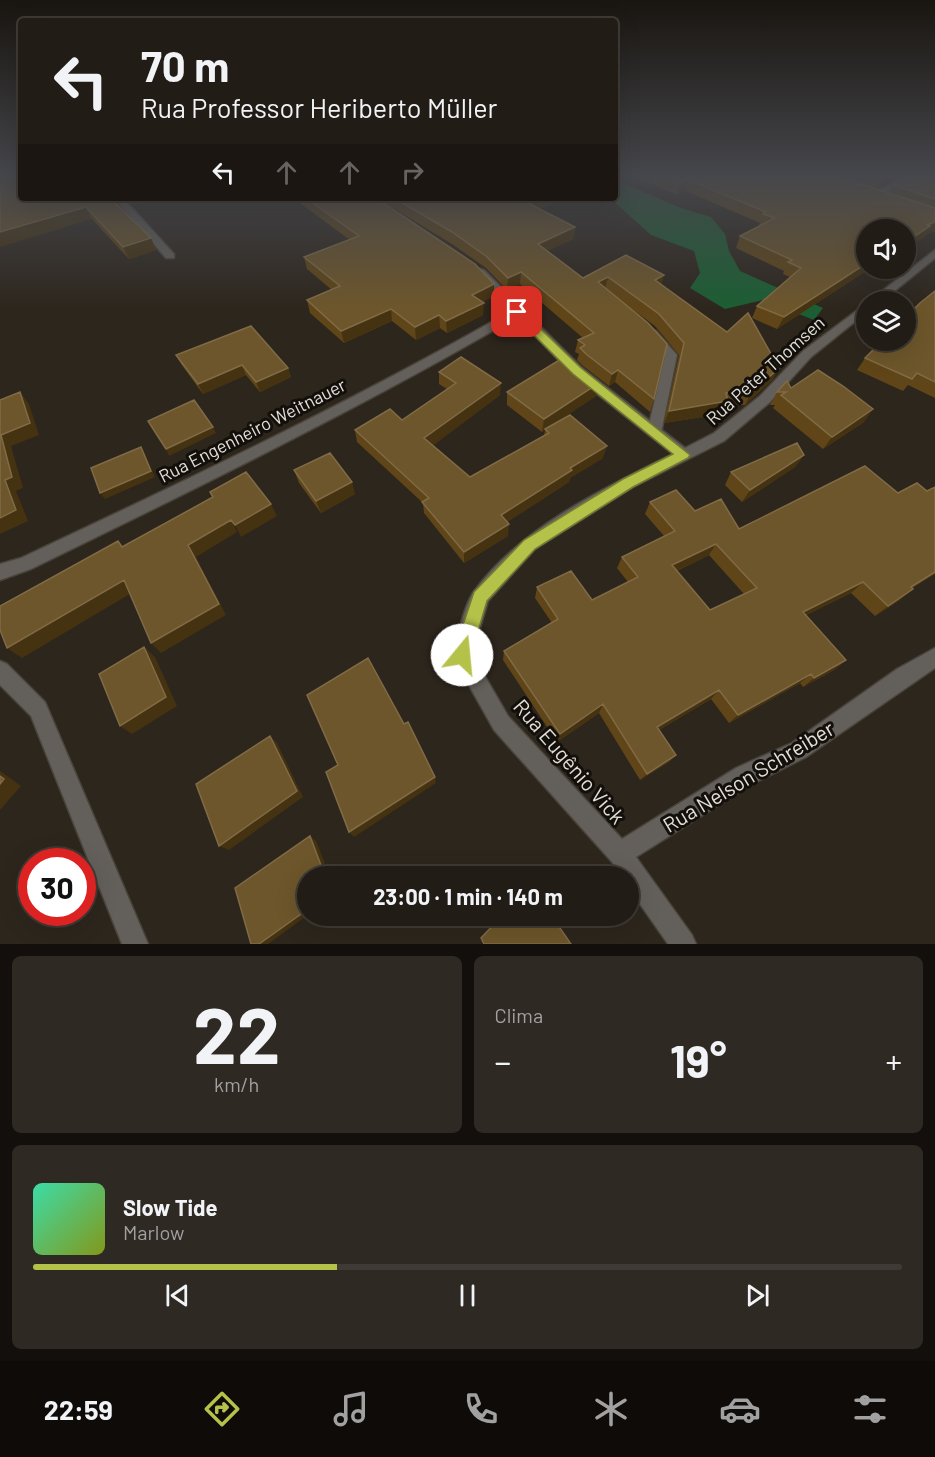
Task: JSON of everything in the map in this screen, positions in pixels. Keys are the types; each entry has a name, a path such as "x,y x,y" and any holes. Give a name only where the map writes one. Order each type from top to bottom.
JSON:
{"street":[{"path":"139,221 170,256"},
{"path":"887,291 935,253"},
{"path":"471,266 500,292 577,371 684,455"},
{"name":"Rua Engenheiro Weitnauer","path":"0,572 26,564 260,450 517,312"},
{"name":"Rua Peter Thomsen","path":"684,455 719,437 743,419 807,354 856,315"},
{"path":"644,326 671,355 654,433"},
{"name":"Rua Eugênio Vick","path":"683,944 620,854 501,723 462,655 480,597 529,544 628,483 684,455"},
{"name":"Rua Nelson Schreiber","path":"620,854 744,776 799,750 904,676 935,657"},
{"path":"0,672 38,709 135,944"}],"green space":[{"path":"636,221 714,221 725,234 729,251 740,271 823,308 814,320 763,300 725,309 690,288 700,273 694,251 651,235"}],"building":[{"path":"0,221 38,221 0,232"},
{"path":"99,221 134,221 151,238 123,247"},
{"path":"338,221 411,221 475,264 494,284 472,295 484,303 446,321 439,315 415,327 391,309 341,331 307,300 340,286 304,257 359,236"},
{"path":"433,221 563,221 575,227 538,244 583,278 626,255 664,275 655,280 727,332 748,313 779,368 751,393 726,393 728,401 669,411 684,343 659,314 608,277 598,282 648,323 667,344 654,399 618,370 612,374 586,354 580,348 585,345 578,340 594,333 521,272 508,278 486,256"},
{"path":"769,221 856,221 856,270 784,317 757,306 801,268 788,262 792,260 740,236"},
{"path":"916,221 935,221 927,225 930,226 916,235"},
{"path":"935,291 935,382 917,373 912,379 865,358 872,351 916,351 916,307"},
{"path":"251,326 288,368 256,382 242,365 198,384 176,355"},
{"path":"566,356 599,383 544,419 507,392"},
{"path":"461,357 501,383 424,438 470,477 549,433 545,429 570,415 607,446 501,515 509,524 464,552 422,502 429,498 355,430 390,409 402,420 456,383 439,372"},
{"path":"818,370 873,409 832,437 781,395 786,392 777,392 787,381 791,388"},
{"path":"20,392 30,423 1,435 12,477 5,480 16,510 0,518 0,400"},
{"path":"194,400 213,427 166,449 148,421"},
{"path":"797,443 804,455 750,490 731,472"},
{"path":"141,447 151,471 100,493 91,468"},
{"path":"330,453 352,482 316,501 294,470"},
{"path":"865,466 898,493 917,483 927,491 935,487 935,572 911,587 913,589 888,606 863,582 803,612 846,660 814,678 811,674 738,715 719,690 657,727 676,755 647,774 603,704 560,734 504,651 558,619 537,587 571,571 592,600 638,577 622,557 675,531 650,502 676,490 695,511 721,499 739,529","holes":["716,544 757,588 710,610 672,565"]},
{"path":"246,472 271,504 235,525 231,520 188,545 219,604 151,643 124,580 7,648 0,630 0,606 118,541 122,547 213,497 210,492"},
{"path":"144,647 166,697 120,726 99,674"},
{"path":"368,658 404,724 408,722 435,777 349,832 326,772 338,765 307,695"},
{"path":"270,736 297,791 219,846 196,784"},
{"path":"310,836 321,866 297,866 297,917 259,944 251,944 235,888"},
{"path":"492,926 559,926 571,944 484,944 481,938"}],"route":[{"path":"462,655 480,597 529,544 628,483 684,455 577,371 517,312"}]}
